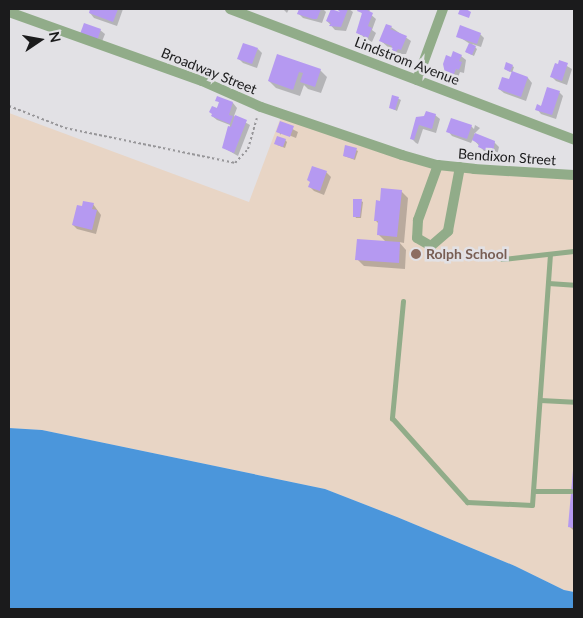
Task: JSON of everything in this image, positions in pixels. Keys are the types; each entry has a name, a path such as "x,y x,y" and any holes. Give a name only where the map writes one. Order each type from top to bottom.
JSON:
{"street":[{"name":"Lindstrom Avenue","path":"230,9 574,140"},
{"path":"417,80 443,9"},
{"name":"Broadway Street","path":"9,12 202,81 261,107"},
{"name":"Bendixon Street","path":"261,107 402,155 438,165 574,175"},
{"path":"438,165 418,220 417,238 431,246 448,231 460,167"}],"lane":[{"path":"502,259 574,251"},
{"path":"403,301 392,418 467,502 532,504 550,255"},
{"path":"548,282 574,285"},
{"path":"540,400 574,402"},
{"path":"533,491 571,491"}],"path":[{"name":"Broadway Street","path":"9,106 65,128 235,163 248,149 261,107"}],"shaded area":[{"path":"9,113 249,202 282,114 438,165 574,175 574,592 564,590 515,566 325,489 42,430 9,428"}],"water":[{"path":"9,428 42,430 325,489 515,566 564,590 574,592 574,609 9,609"}],"building":[{"path":"90,9 118,9 113,22 89,13"},
{"path":"299,9 321,9 317,19 313,19 297,14"},
{"path":"331,9 340,12 337,9 348,9 341,27 329,26 331,23 326,21"},
{"path":"358,9 365,9 373,13 368,26 372,28 368,38 356,33 362,13 357,11"},
{"path":"460,9 466,9 471,12 469,18 458,14"},
{"path":"84,23 101,29 97,41 80,34"},
{"path":"386,24 392,26 390,29 407,36 401,50 398,49 396,52 390,50 392,46 379,41"},
{"path":"460,25 481,33 477,44 456,37"},
{"path":"243,43 258,48 252,64 237,59"},
{"path":"469,43 476,46 472,55 465,52"},
{"path":"453,51 462,55 459,61 462,62 459,70 456,69 453,76 445,73 443,64 446,55 451,57"},
{"path":"277,54 321,69 315,87 300,82 303,73 299,72 293,90 268,81"},
{"path":"559,60 568,63 562,81 550,77 555,63 558,64"},
{"path":"506,62 513,65 510,72 504,69"},
{"path":"512,71 528,77 521,97 498,89 502,77 509,79"},
{"path":"547,87 560,91 552,115 535,110 537,104 541,106"},
{"path":"392,95 399,97 395,110 389,108"},
{"path":"217,96 233,102 229,115 233,116 230,124 211,116 212,114 209,112 212,106 217,108 219,102 215,101"},
{"path":"426,111 436,114 432,129 419,125 414,140 410,139 416,117 424,116"},
{"path":"235,115 247,120 234,153 222,148 228,126 231,127"},
{"path":"451,118 472,125 467,139 446,132"},
{"path":"280,121 294,126 290,137 276,132"},
{"path":"475,133 495,141 493,153 478,147 479,144 472,140"},
{"path":"277,136 286,139 283,147 274,144"},
{"path":"345,145 357,148 354,159 343,156"},
{"path":"312,166 327,171 320,191 308,187 310,182 307,180"},
{"path":"381,188 402,190 397,237 377,235 378,221 374,221 376,200 380,201"},
{"path":"353,199 362,199 360,217 353,217"},
{"path":"83,201 94,203 92,209 97,210 92,230 72,225 77,205 82,206"},
{"path":"357,239 400,242 399,263 355,260"},
{"path":"574,470 574,528 568,527"}],"place":[{"name":"Rolph School","path":"416,254"}]}
